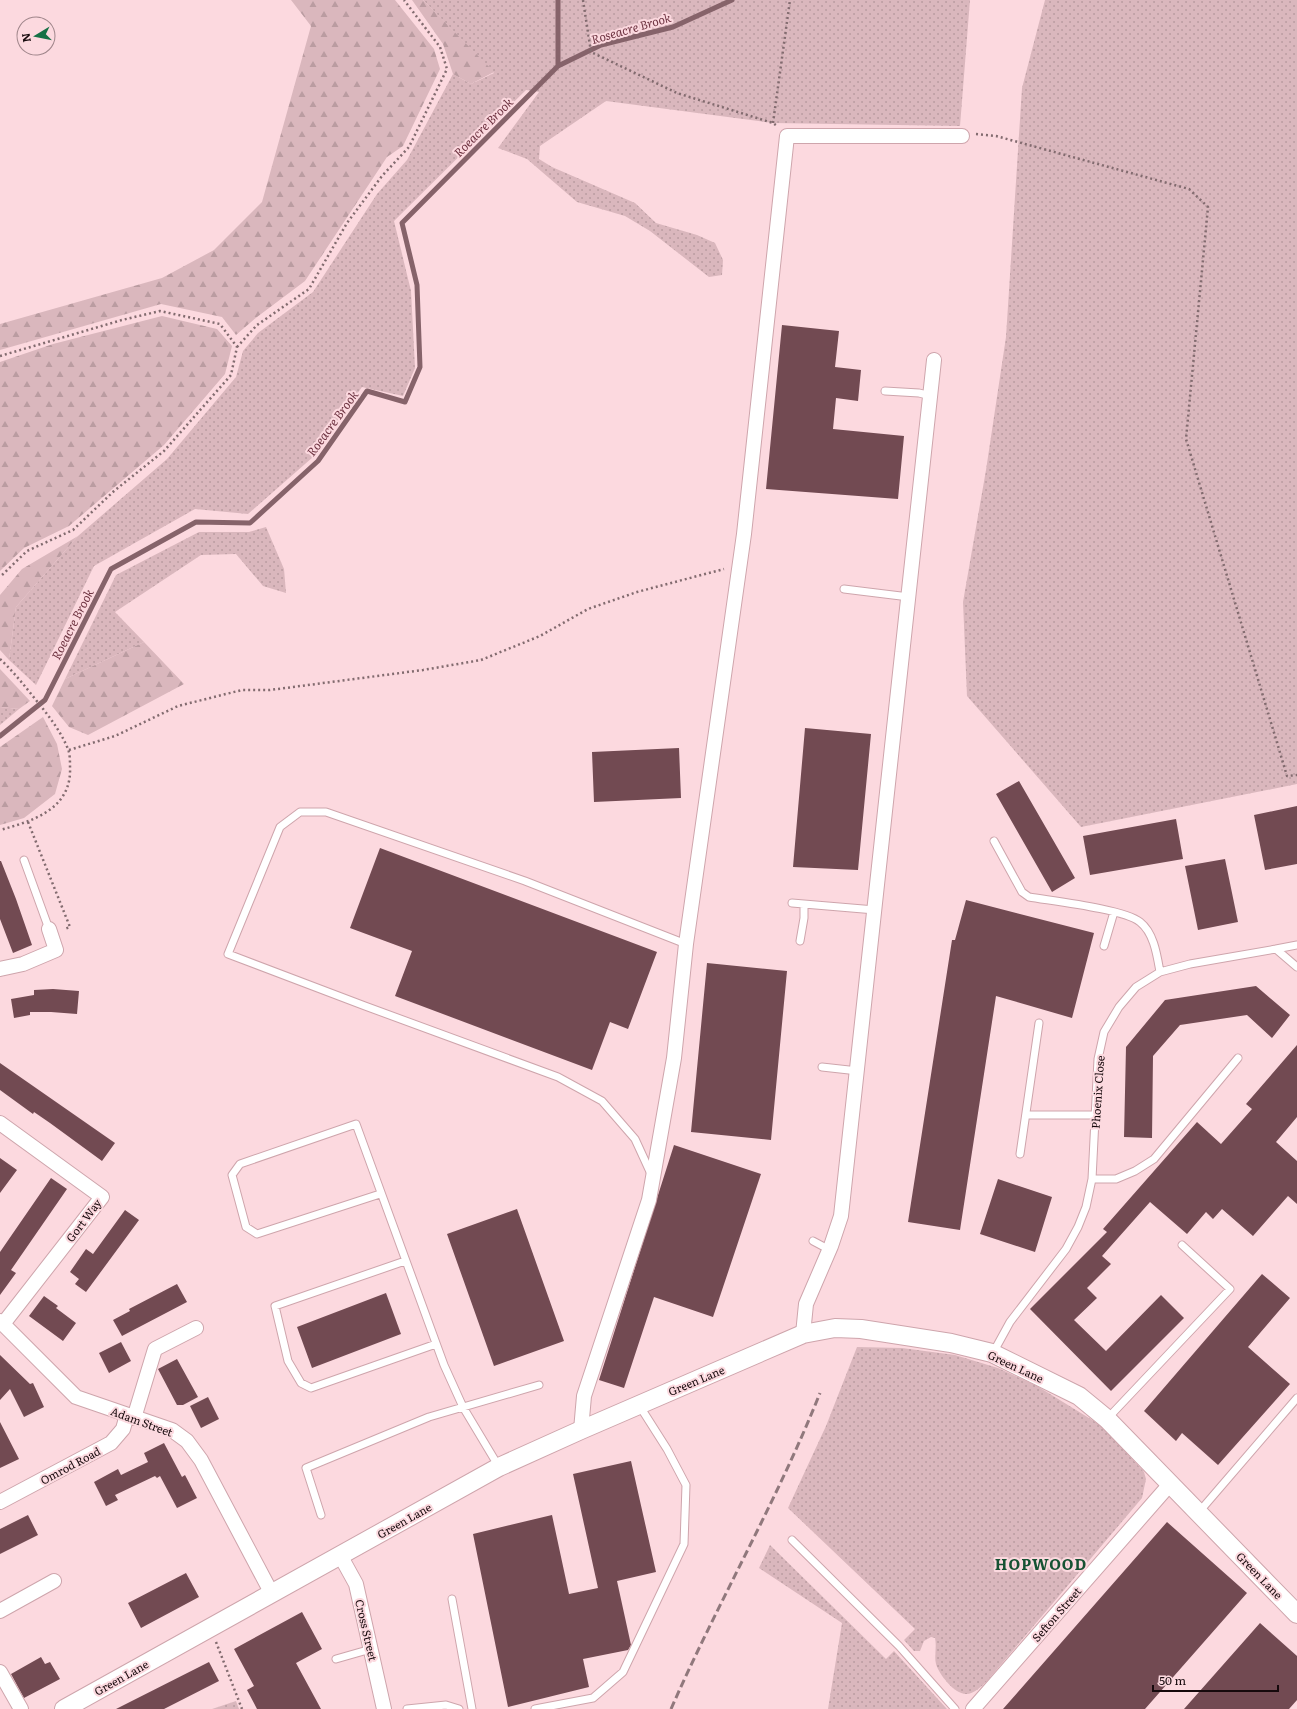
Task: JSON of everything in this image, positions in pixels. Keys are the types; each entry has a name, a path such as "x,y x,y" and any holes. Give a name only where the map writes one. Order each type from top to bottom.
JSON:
{"street":[{"path":"581,1430 584,1396 649,1200 674,1058 686,944 738,572 787,136 962,136"},
{"path":"803,1334 806,1304 830,1250 841,1216 858,1071 934,360"},
{"path":"0,969 23,964 56,950 50,932"},
{"name":"Gort Way","path":"0,1123 102,1197 2,1322"},
{"name":"Adam Street","path":"2,1322 76,1397 130,1417 172,1430 187,1441 201,1460 272,1594"},
{"name":"Omrod Road","path":"0,1502 111,1444 130,1417 155,1350 196,1328"},
{"name":"Green Lane","path":"64,1709 499,1467 803,1334 835,1328 862,1329 950,1343 992,1353 1079,1396 1107,1419 1171,1483 1297,1614"},
{"name":"Sefton Street","path":"973,1709 1171,1483"},
{"name":"Cross Street","path":"340,1555 356,1584 384,1709"},
{"path":"0,1611 54,1581"},
{"path":"0,1672 21,1709"}],"lane":[{"path":"885,391 931,396"},
{"path":"844,589 909,597"},
{"path":"652,1178 635,1139 602,1101 558,1077 364,1006 228,954 280,827 300,812 326,812 525,881 686,944"},
{"path":"994,841 1022,892 1029,897 1114,912 1130,916 1140,922 1149,933 1156,953 1160,972"},
{"path":"24,860 50,932"},
{"path":"792,903 875,910"},
{"path":"800,940 804,918 804,904"},
{"path":"1104,946 1114,912"},
{"name":"Phoenix Close","path":"992,1353 1010,1322 1066,1249 1086,1206 1092,1179 1098,1059 1104,1032 1119,1007 1136,987 1160,972 1190,964 1297,945"},
{"path":"1276,949 1297,967"},
{"path":"1020,1154 1039,1022"},
{"path":"1092,1179 1116,1179 1135,1172 1154,1159 1238,1058"},
{"path":"822,1067 858,1071"},
{"path":"1026,1115 1095,1115"},
{"path":"380,1194 257,1234 246,1227 232,1175 240,1164 356,1124 380,1194 444,1365 463,1407 499,1467"},
{"path":"812,1242 830,1250"},
{"path":"1107,1419 1230,1289 1182,1245"},
{"path":"405,1261 275,1306 288,1360 301,1383 311,1388 436,1344"},
{"path":"321,1515 306,1468 429,1417 539,1384"},
{"path":"1203,1516 1297,1398"},
{"path":"535,1709 593,1698 622,1672 684,1544 686,1485 667,1449 639,1405"},
{"path":"792,1540 899,1646 955,1709"},
{"path":"452,1599 472,1709"},
{"path":"336,1659 371,1649"},
{"path":"408,1709 446,1705 459,1709"}],"path":[{"path":"0,577 27,552 73,530 114,491 164,451 231,375 237,347 257,325 309,288 347,223 382,176 409,147 447,69 440,47 404,0"},
{"path":"583,0 591,52 677,93 773,123 787,136"},
{"path":"773,123 790,0"},
{"path":"962,136 971,133 996,136 1189,189 1208,207 1186,439 1287,776 1297,775"},
{"path":"0,356 122,320 160,311 220,324 237,347"},
{"path":"69,750 116,736 178,706 242,690 270,690 422,670 481,660 540,636 588,609 636,592 723,569 738,572"},
{"path":"0,659 15,672 58,728 69,750 70,773 66,792 56,804 38,818 0,830"},
{"path":"28,822 70,927 50,932"},
{"path":"211,1628 242,1709"}],"green space":[{"path":"291,0 395,0 434,49 440,69 403,146 387,157 305,281 257,317 236,335 222,317 161,304 0,350 0,324 162,278 214,250 262,202 311,26"},
{"path":"412,0 423,0 494,72 471,84 453,74 443,44"},
{"path":"423,0 970,0 960,126 773,123 606,101 540,146 539,159 552,167 635,203 656,223 697,235 715,243 723,260 722,275 709,277 650,231 625,216 577,202 527,159 498,148 539,92 526,90 394,221 411,291 415,368 403,396 362,387 313,457 248,514 195,509 94,566 36,685 9,660 16,607 78,536 167,459 236,377 243,351 258,333 313,292 377,194 407,160 453,74 471,84 494,73"},
{"path":"1045,0 1297,0 1297,784 1081,827 967,696 963,602 986,470 1006,337 1022,88"},
{"path":"162,316 217,329 232,346 225,374 164,445 69,526 24,548 0,571 0,362 53,344"},
{"path":"266,527 284,569 286,593 263,586 236,554 201,555 115,612 144,642 65,679 116,575 199,532 249,532"},
{"path":"78,536 16,607 9,660 0,650 0,595 22,569"},
{"path":"144,642 184,684 88,735 69,727 52,706 65,679"},
{"path":"0,669 30,701 19,709 0,707"},
{"path":"0,707 19,709 0,725"},
{"path":"43,717 57,744 62,769 55,794 24,818 0,825 0,747"},
{"path":"857,1347 902,1348 955,1355 998,1368 1037,1386 1102,1426 1144,1472 1146,1479 1142,1498 987,1681 978,1689 969,1694 957,1691 940,1673 935,1661 935,1638 931,1637 924,1641 920,1651 914,1651 904,1640 915,1629 788,1508 826,1426"},
{"path":"770,1545 886,1659 894,1651 947,1709 828,1709 842,1623 759,1568"},
{"path":"236,1701 239,1709 212,1709"}],"building":[{"path":"782,325 839,331 835,367 861,370 858,401 836,398 833,429 904,436 898,499 766,489"},
{"path":"805,728 871,734 858,870 793,867"},
{"path":"679,748 681,798 594,802 592,752"},
{"path":"1019,781 1075,878 1052,892 996,794"},
{"path":"1297,806 1297,864 1265,870 1254,815"},
{"path":"1176,819 1183,859 1090,875 1083,836"},
{"path":"380,848 657,952 628,1029 610,1022 592,1070 395,996 412,951 350,928"},
{"path":"1225,859 1238,922 1198,930 1185,866"},
{"path":"0,861 16,899 32,945 13,953 0,919"},
{"path":"966,900 1094,933 1072,1018 996,996 960,1230 908,1222 952,940 955,940"},
{"path":"707,963 787,971 771,1140 691,1132"},
{"path":"1256,986 1290,1015 1272,1038 1247,1015 1180,1025 1153,1056 1152,1138 1124,1137 1126,1047 1165,1000"},
{"path":"53,989 79,991 77,1014 30,1012 30,1015 14,1018 11,999 34,995 34,990"},
{"path":"1297,1045 1297,1117 1276,1142 1297,1161 1297,1204 1288,1196 1253,1236 1222,1209 1213,1219 1206,1212 1187,1234 1150,1202 1102,1256 1111,1264 1087,1288 1097,1298 1074,1320 1106,1351 1161,1295 1184,1318 1111,1391 1030,1309 1107,1232 1103,1229 1197,1122 1221,1144 1252,1109 1246,1104"},
{"path":"0,1063 115,1143 102,1161 50,1123 34,1112 33,1114 0,1090"},
{"path":"674,1145 761,1174 713,1317 654,1297 624,1388 599,1380"},
{"path":"0,1158 17,1170 0,1193"},
{"path":"51,1178 67,1189 11,1270 16,1273 0,1295 0,1252"},
{"path":"998,1179 1052,1197 1035,1252 980,1234"},
{"path":"517,1209 564,1341 494,1366 447,1234"},
{"path":"125,1210 139,1220 86,1292 75,1284 79,1279 70,1272 86,1249 93,1254"},
{"path":"1262,1274 1290,1298 1248,1347 1290,1384 1218,1465 1182,1433 1176,1441 1144,1411"},
{"path":"177,1284 187,1302 122,1336 113,1320 130,1311 129,1309"},
{"path":"386,1293 401,1334 312,1368 297,1327"},
{"path":"44,1296 58,1306 56,1308 76,1323 63,1341 29,1316"},
{"path":"121,1342 131,1361 109,1373 99,1353"},
{"path":"0,1355 30,1384 33,1383 44,1407 24,1417 10,1389 0,1400"},
{"path":"177,1359 198,1397 183,1405 177,1405 158,1369"},
{"path":"208,1397 219,1419 201,1428 190,1406"},
{"path":"0,1422 19,1459 0,1468"},
{"path":"164,1443 182,1477 185,1475 197,1498 177,1508 160,1476 157,1478 155,1476 115,1495 118,1500 106,1506 94,1482 118,1469 121,1475 148,1462 144,1453"},
{"path":"631,1461 656,1572 617,1581 631,1645 628,1650 583,1659 589,1687 508,1707 473,1534 552,1515 569,1594 598,1588 573,1474"},
{"path":"28,1515 38,1535 0,1554 0,1529"},
{"path":"1167,1522 1247,1593 1145,1709 1003,1709"},
{"path":"186,1573 199,1597 141,1628 128,1603"},
{"path":"302,1612 322,1649 296,1663 321,1709 257,1709 247,1690 254,1686 234,1649"},
{"path":"1260,1623 1297,1656 1297,1700 1289,1709 1184,1709"},
{"path":"41,1657 45,1664 50,1662 60,1679 24,1698 11,1674"},
{"path":"209,1662 219,1681 164,1709 116,1709"}],"waterway":[{"name":"Roeacre Brook","path":"0,736 45,700 111,569 196,522 250,523 318,461 367,391 405,402 420,367 417,285 402,223 558,66 558,0"},
{"name":"Roseacre Brook","path":"558,66 601,45 673,27 732,0"}],"railway":[{"path":"671,1709 785,1473 820,1393"}],"district":[{"name":"HOPWOOD","path":"1041,1563"}]}
